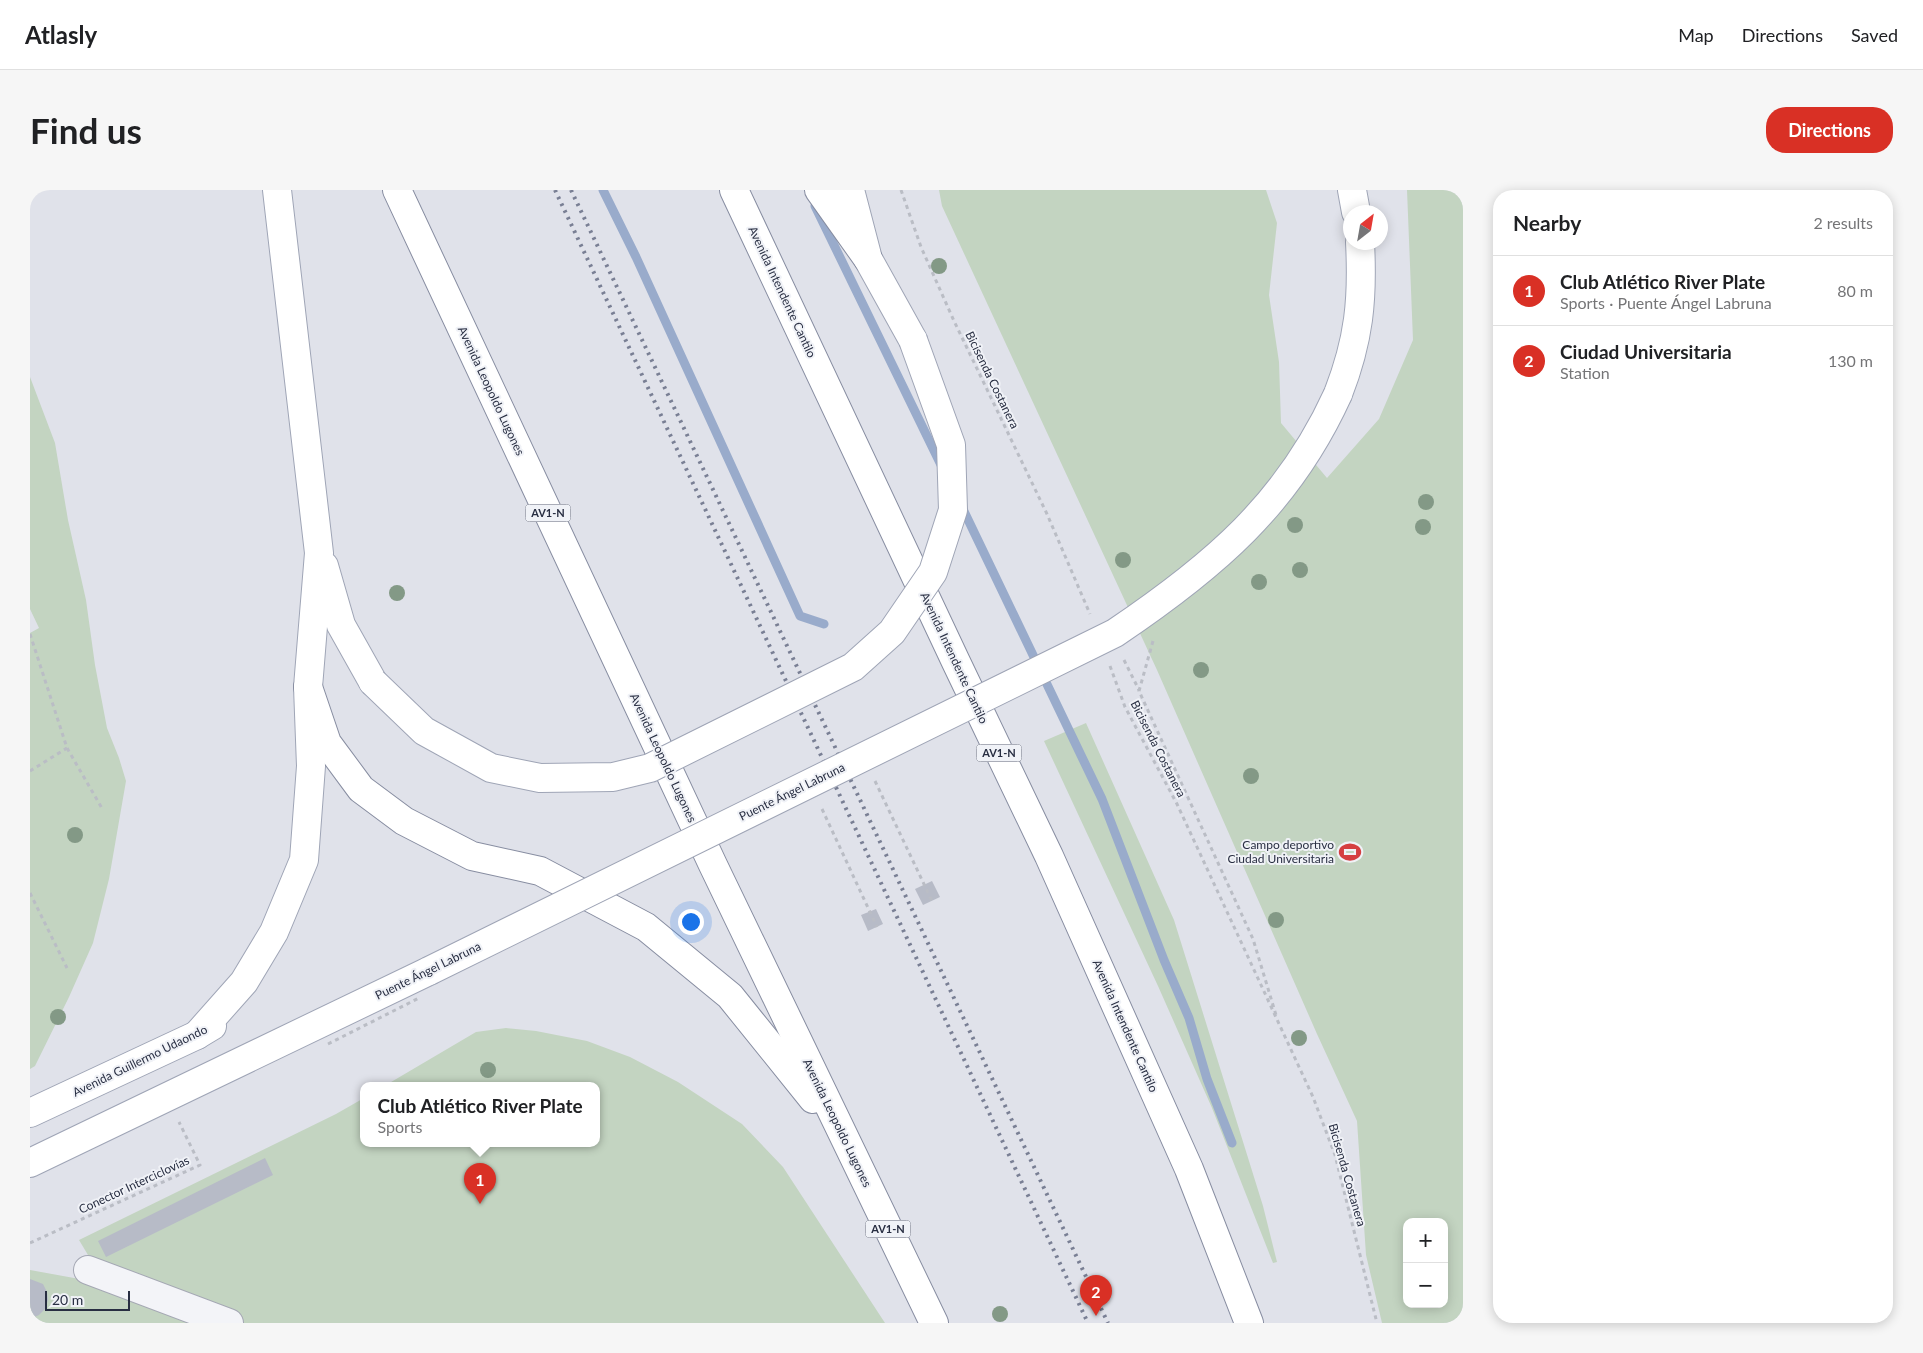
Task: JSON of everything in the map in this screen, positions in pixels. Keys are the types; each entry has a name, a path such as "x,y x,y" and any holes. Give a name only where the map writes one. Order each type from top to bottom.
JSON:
{"main road":[{"path":"277,190 320,553 342,625 373,682 424,731 491,768 540,778 613,777 650,768 853,667 892,632 933,572 954,510 951,445 913,340 868,259 819,190"},
{"name":"Avenida Leopoldo Lugones","path":"397,190 713,865 934,1323"},
{"name":"Avenida Intendente Cantilo","path":"734,190 1049,856 1189,1169 1249,1323"},
{"path":"850,190 868,259"},
{"path":"1352,190 1355,205"},
{"name":"Puente Ángel Labruna","path":"30,1163 429,971 1115,632 1162,601 1211,563 1248,528 1281,490 1310,450 1338,394 1349,367 1357,336 1361,302 1360,250"},
{"path":"198,1035 244,982 274,932 304,860 311,766 308,687 320,553"},
{"path":"308,687 327,743 361,789 404,821 472,856 540,871 646,927 730,996 842,1135"},
{"name":"Avenida Guillermo Udaondo","path":"30,1113 198,1035 247,1004"}],"lane":[{"path":"88,1270 229,1323"}],"path":[{"name":"Bicisenda Costanera","path":"901,190 925,255 954,321 1048,514 1092,616"},
{"path":"30,634 66,748 103,810"},
{"path":"1155,634 1139,691 1253,939 1280,1026"},
{"name":"Bicisenda Costanera","path":"1109,661 1125,708 1177,804 1313,1097 1334,1155 1377,1323"},
{"path":"30,770 66,748"},
{"path":"871,774 932,901"},
{"path":"822,808 877,927"},
{"path":"30,893 67,968"},
{"name":"Conector Interciclovías","path":"30,1243 200,1165 178,1118"}],"green space":[{"name":"Campo deportivo Ciudad Universitaria","path":"939,190 1266,190 1277,223 1269,295 1279,362 1281,423 1327,478 1379,419 1413,340 1407,190 1463,190 1463,1323 1382,1323 1366,1255 1357,1121 1157,670 942,206"},
{"path":"30,377 55,443 68,520 86,600 95,665 107,728 126,781 109,879 93,943 35,1066 30,1069 30,633 39,628 30,609"},
{"path":"1086,723 1174,920 1263,1206 1277,1262 1273,1263 1212,1108 1158,986 1044,741"},
{"path":"506,1028 536,1031 587,1041 630,1057 678,1082 742,1124 783,1167 885,1323 30,1323 30,1270 85,1280 91,1260 79,1240 336,1114 360,1100 360,1147 600,1147 600,1082 391,1082 476,1032"}],"building":[{"path":"932,881 940,897 923,905 915,889"},
{"path":"876,909 883,924 868,931 861,915"},
{"path":"265,1158 273,1175 106,1257 98,1241"},
{"path":"30,1279 43,1284 48,1300 45,1309 39,1315 30,1319"}],"waterway":[{"path":"603,190 636,257 800,616 824,624"},
{"path":"815,206 943,469"},
{"path":"961,505 1102,799 1164,960 1189,1018 1207,1079 1232,1143"}],"railway":[{"path":"555,190 1088,1323"},
{"path":"571,190 1108,1323"}],"place":[{"name":"Campo deportivo Ciudad Universitaria","path":"1350,852"},
{"name":"Club Atlético River Plate","path":"480,1204"},
{"name":"Ciudad Universitaria","path":"1096,1316"}]}
